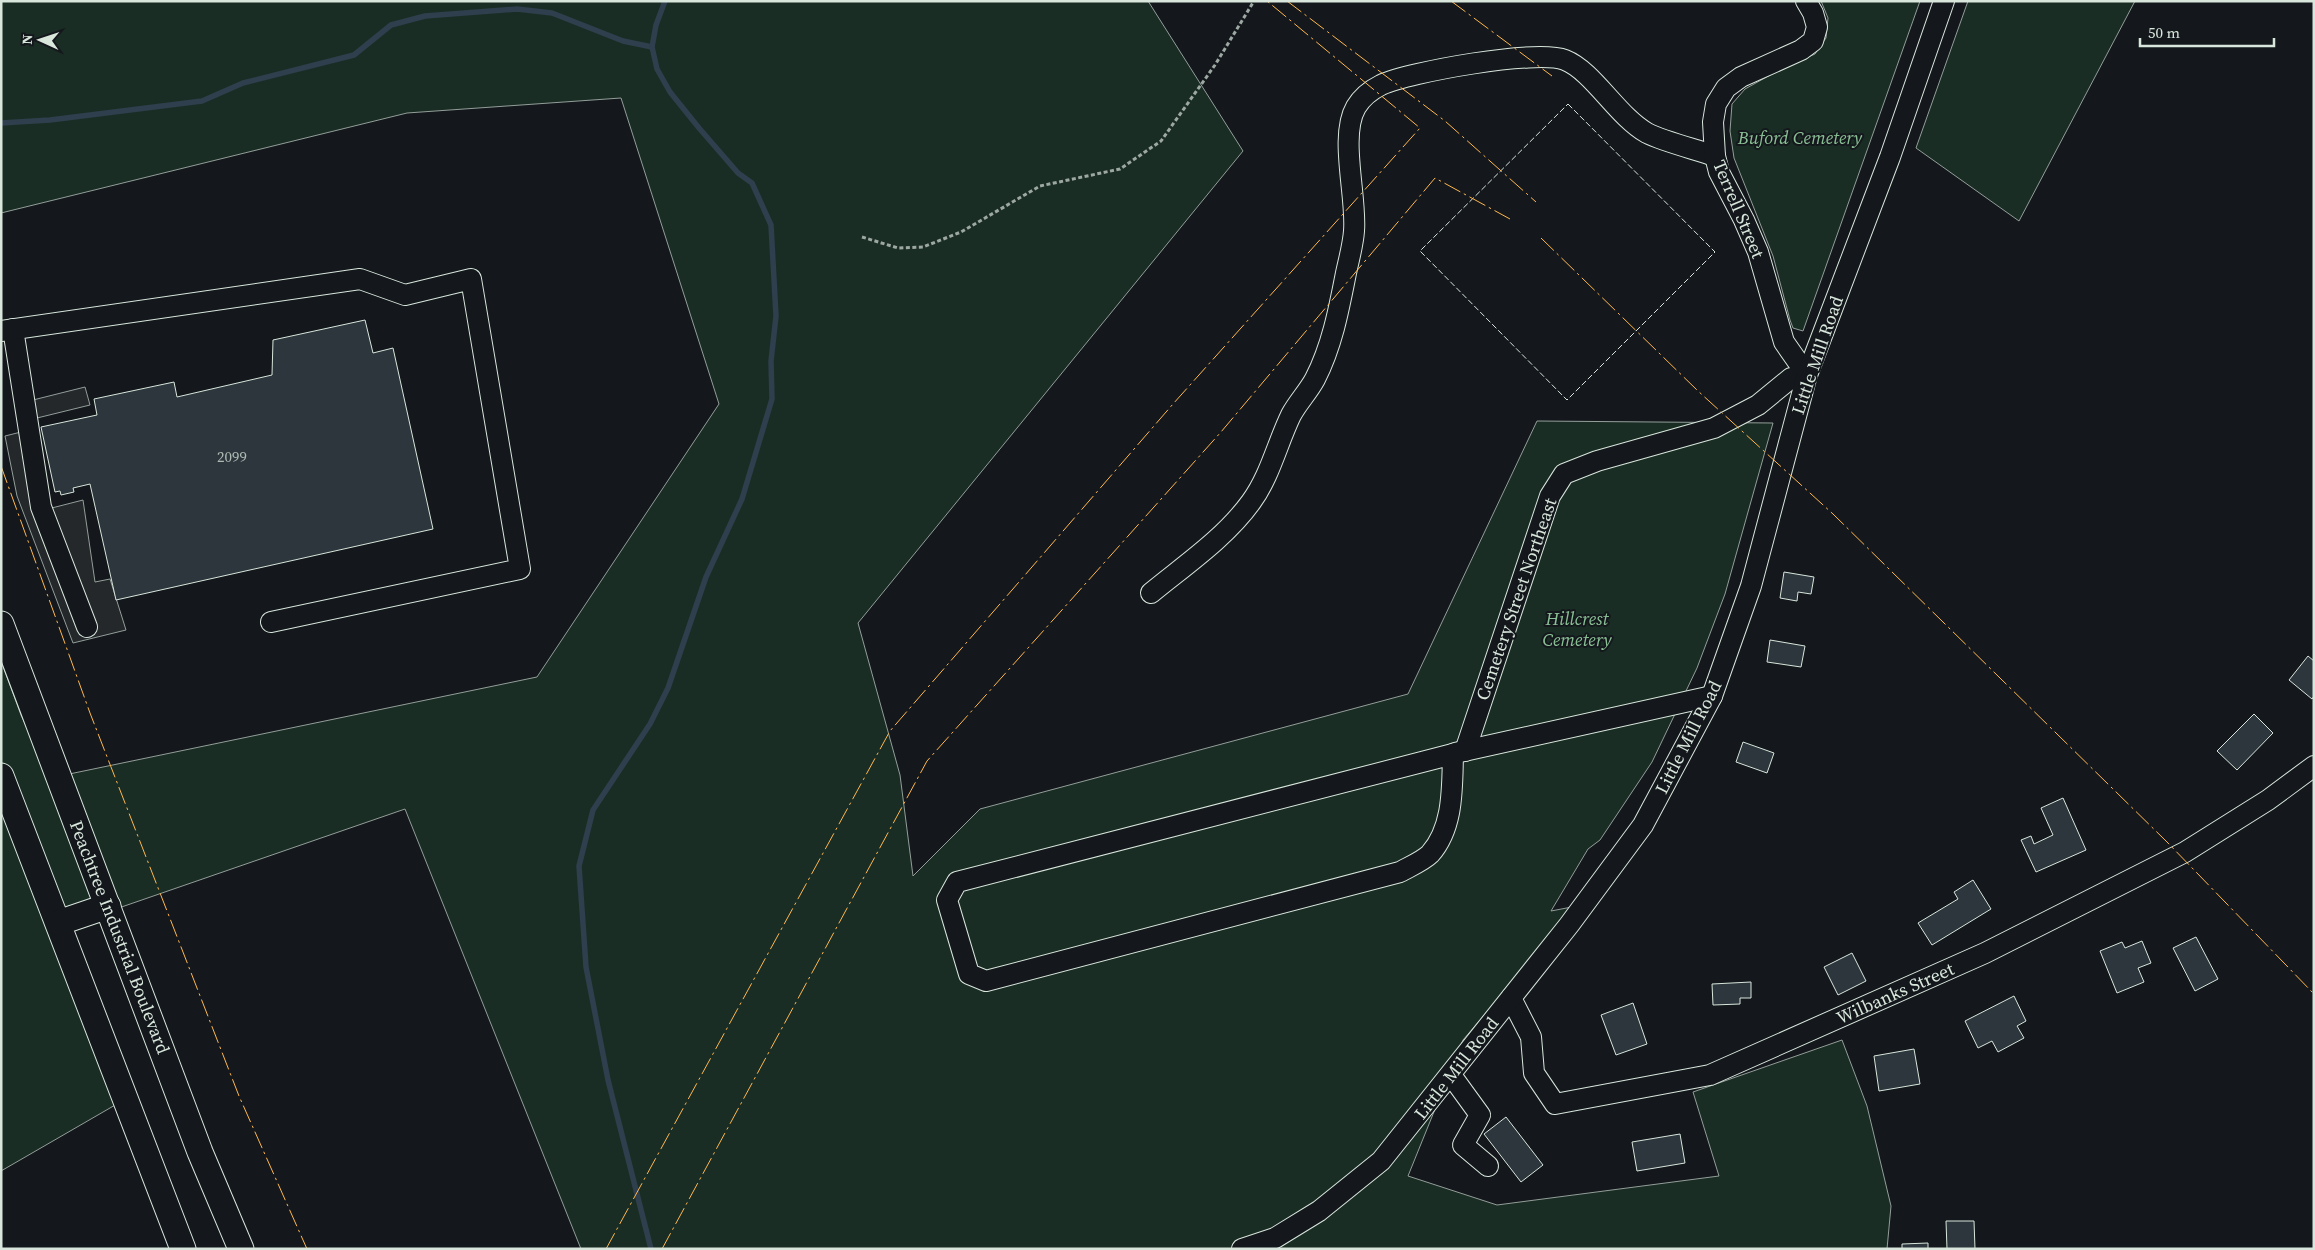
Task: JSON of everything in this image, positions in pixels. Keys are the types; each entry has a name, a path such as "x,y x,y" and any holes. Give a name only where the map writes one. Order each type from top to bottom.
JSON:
{"main road":[{"name":"Peachtree Industrial Boulevard","path":"1,624 200,1152 241,1249"},
{"path":"1,776 183,1249"},
{"path":"58,923 108,906"}],"street":[{"name":"Terrell Street","path":"1806,1 1813,13 1817,26 1813,41 1801,50 1742,77 1726,88 1716,104 1714,122 1715,156 1719,172 1758,252 1784,342 1807,375"},
{"name":"Little Mill Road","path":"1242,1249 1275,1238 1319,1211 1381,1161 1569,925 1643,825 1712,696 1751,586 1775,503 1807,375 1890,157 1944,1"},
{"path":"1151,593 1230,526 1251,502 1268,472 1292,414 1315,379 1338,317 1354,232 1349,152 1350,128 1355,109 1365,95 1382,85 1402,78 1465,65 1533,56 1551,57 1565,60 1582,70 1623,114 1647,133 1715,156"},
{"path":"87,627 41,507 7,330 360,280 405,295 471,279 520,569 271,622"},
{"name":"Cemetery Street Northeast","path":"1459,752 957,882 947,900 969,974 986,981 1400,872 1429,855 1443,832 1450,811 1459,752 1550,496 1564,474 1597,461 1714,428 1758,405 1791,378 1807,375"},
{"path":"1459,752 1712,696"},
{"name":"Wilbanks Street","path":"1511,998 1531,1037 1534,1073 1555,1104 1710,1075 1985,953 2185,852 2268,800 2314,766"},
{"path":"1451,1075 1480,1116 1463,1145 1488,1166"}],"path":[{"path":"862,237 898,248 923,247 961,232 1040,186 1120,169 1161,141 1215,65 1254,1"}],"green space":[{"name":"Hillcrest Cemetery","path":"1,1 1148,1 1243,151 858,623 900,775 913,876 980,809 1408,694 1537,421 1773,423 1725,594 1697,668 1652,762 1600,840 1588,849 1551,911 1577,906 1463,1040 1408,1176 1497,1205 1719,1176 1693,1092 1842,1040 1867,1106 1891,1206 1887,1249 581,1249 405,809 55,930 129,1097 1,1171 1,661 21,715 50,778 537,677 719,404 621,98 407,113 1,213"},
{"name":"Buford Cemetery","path":"1821,1 1920,1 1803,331 1793,328 1790,320 1773,256 1734,158 1730,131 1732,104 1745,89 1781,69 1815,54 1826,38 1828,18"},
{"path":"1968,1 2135,1 2019,221 1916,148"}],"shaded area":[{"path":"85,387 90,405 33,419 29,401"},
{"path":"21,432 40,511 83,500 95,582 110,579 126,630 73,643 17,496 5,436"}],"building":[{"path":"365,320 373,353 393,348 433,529 116,600 90,484 73,488 74,492 61,495 60,491 55,492 41,427 97,415 94,399 174,382 177,397 272,375 273,340"},
{"path":"1784,572 1814,577 1811,594 1798,592 1797,601 1780,598"},
{"path":"1770,640 1805,646 1801,667 1767,662"},
{"path":"2308,656 2314,661 2314,696 2312,699 2289,680"},
{"path":"2254,714 2273,733 2237,770 2217,751"},
{"path":"1743,742 1774,753 1767,773 1736,762"},
{"path":"2063,798 2086,850 2036,872 2021,840 2031,836 2034,844 2053,835 2041,808"},
{"path":"1973,880 1991,909 1932,945 1918,923 1958,899 1954,892"},
{"path":"2196,937 2218,979 2195,991 2173,948"},
{"path":"2142,941 2151,963 2138,968 2144,982 2117,993 2100,951 2122,942 2125,948"},
{"path":"1852,953 1866,981 1838,995 1824,967"},
{"path":"1751,982 1751,998 1740,998 1740,1004 1713,1005 1712,984"},
{"path":"2014,996 2026,1021 2017,1026 2024,1038 1998,1052 1992,1041 1978,1048 1965,1021"},
{"path":"1633,1003 1647,1044 1616,1055 1601,1015"},
{"path":"1914,1049 1920,1084 1879,1091 1874,1056"},
{"path":"1506,1117 1543,1165 1521,1182 1484,1134"},
{"path":"1680,1134 1685,1163 1637,1171 1632,1142"},
{"path":"1946,1221 1974,1221 1975,1249 1947,1249"},
{"path":"1928,1243 1928,1249 1902,1249 1902,1244"}],"waterway":[{"path":"651,1249 608,1080 586,967 579,866 593,810 650,724 668,688 706,577 742,499 772,399 771,361 776,316 771,225 752,183 738,173 699,128 670,92 657,69 652,47 656,25 665,1"},
{"path":"1,123 50,120 202,101 243,83 354,55 391,25 425,16 517,9 552,13 623,41 652,47"}],"fence":[{"path":"1568,104 1715,252 1567,400 1420,251 1568,104"}],"power":[{"path":"606,1249 890,731 1173,404 1420,128 1267,1"},
{"path":"1287,1 1445,121 1536,202"},
{"path":"1451,1 1552,76"},
{"path":"662,1249 927,761 1221,432 1435,178 1510,219"},
{"path":"1541,238 1698,391 1833,514 2167,842 2314,994"},
{"path":"1,466 90,713 239,1096 307,1249"}]}
